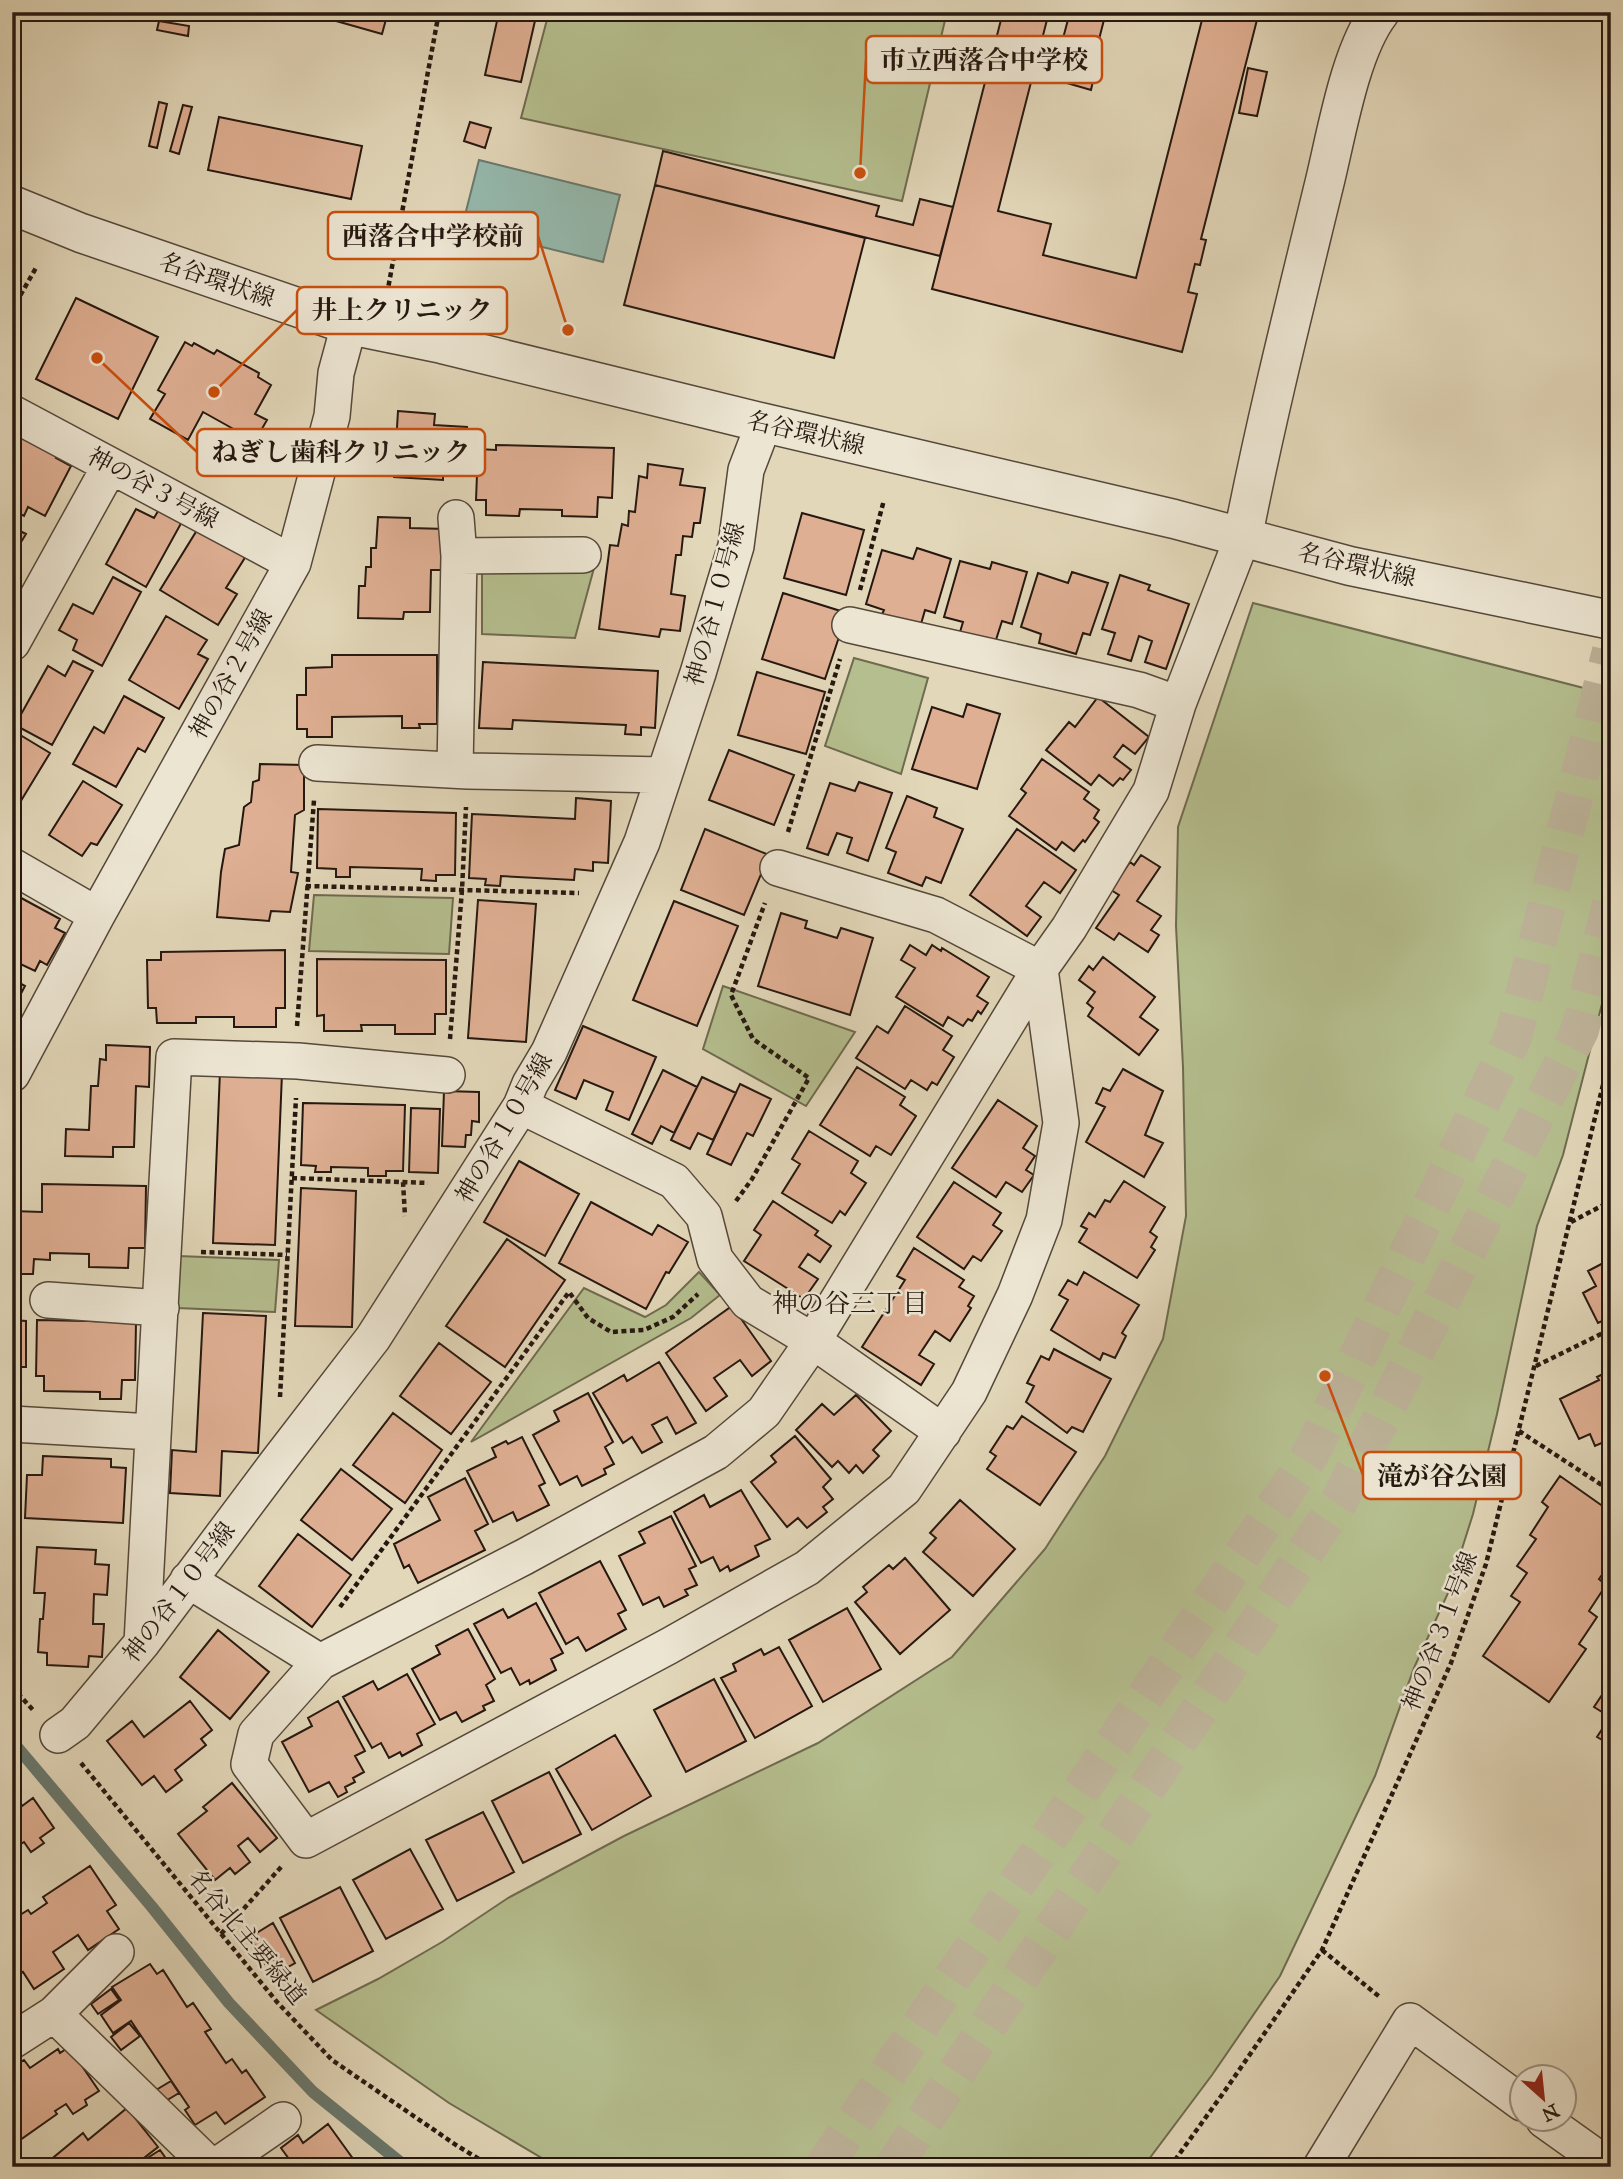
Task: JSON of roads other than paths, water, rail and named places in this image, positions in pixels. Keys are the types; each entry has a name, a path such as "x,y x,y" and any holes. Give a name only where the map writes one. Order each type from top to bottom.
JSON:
{"street":[{"path":"1040,969 1061,1123 1044,1220 1014,1295 969,1392 904,1489 807,1568 668,1646 306,1840 249,1764 256,1734 313,1658 524,1557 716,1452 764,1412 813,1342 1040,969 1069,929 1151,791 1178,704 1243,536 1264,433 1343,109 1358,52 1380,12"},
{"name":"名谷環状線","path":"12,205 81,233 349,325 456,348 1243,536 1350,566 1611,620"},
{"name":"神の谷２号線","path":"12,1074 97,915 293,563 332,416 336,373 349,325"},
{"name":"神の谷３号線","path":"12,413 293,563"},
{"name":"神の谷１０号線","path":"58,1735 75,1723 142,1643 373,1338 521,1106 530,1084 550,1052 642,842 698,673 736,546 746,471 764,423"},
{"path":"12,643 110,466"},
{"path":"456,518 461,770"},
{"path":"458,556 583,555"},
{"path":"850,625 1139,690 1178,704"},
{"path":"317,763 663,775"},
{"path":"12,866 97,915"},
{"path":"778,868 936,915 1040,969"},
{"path":"142,1643 174,1057 297,1049 447,1075"},
{"path":"521,1106 674,1181 704,1216 715,1259 748,1302 813,1342 943,1432"},
{"path":"48,1300 161,1308"},
{"path":"12,1424 152,1432"},
{"path":"188,1580 313,1658"},
{"path":"12,2041 54,2014 116,1952"},
{"path":"54,2014 213,2167 283,2120"},
{"path":"1321,2167 1410,2021 1508,2093"},
{"path":"1554,2134 1569,2155 1610,2167"}],"water":[{"path":"479,160 620,195 603,262 462,227"}],"waterway":[{"path":"12,1741 229,2003 313,2092 406,2167"}],"tunnel":[{"path":"823,2167 1309,1457 1514,1035 1611,651"},
{"path":"893,2167 1339,1501 1580,1030 1611,904"}],"place":[{"name":"市立西落合中学校","path":"860,173"},
{"name":"西落合中学校前","path":"568,330"},
{"name":"ねぎし歯科クリニック","path":"97,358"},
{"name":"井上クリニック","path":"214,392"},
{"name":"滝が谷公園","path":"1325,1376"}],"district":[{"name":"神の谷三丁目","path":"850,1303"}]}
